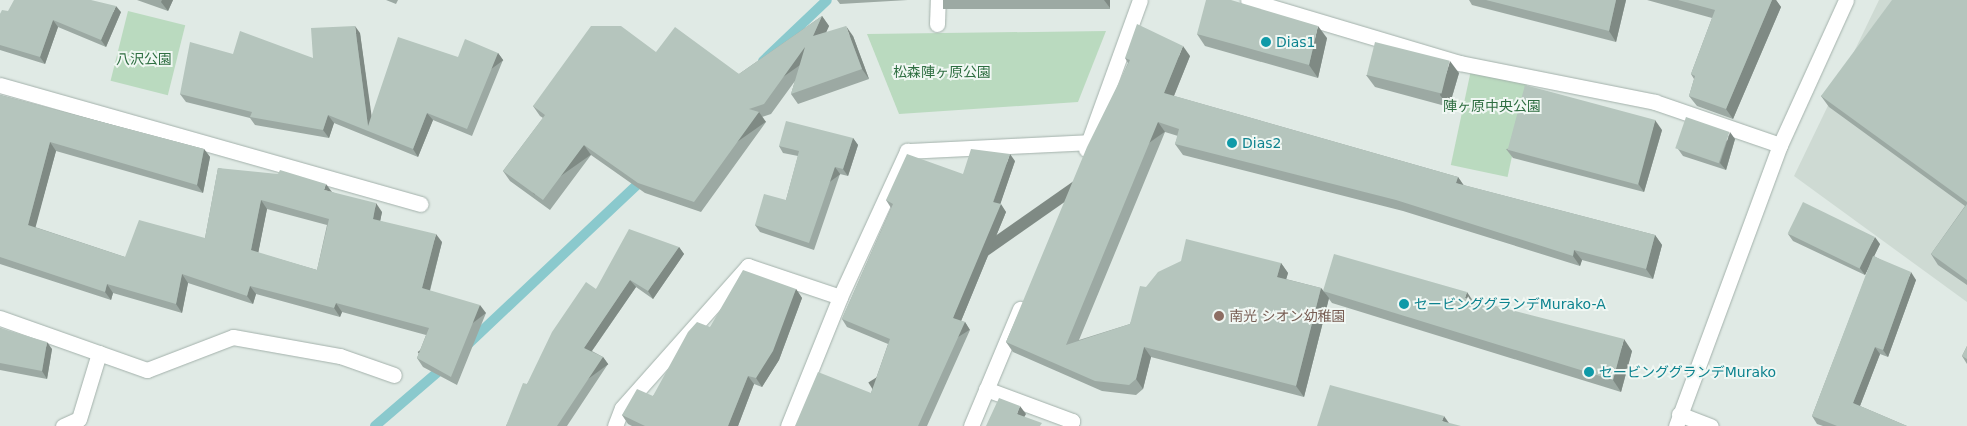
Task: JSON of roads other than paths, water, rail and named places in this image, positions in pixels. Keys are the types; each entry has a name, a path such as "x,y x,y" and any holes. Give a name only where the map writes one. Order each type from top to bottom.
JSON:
{"street":[{"path":"937,24 938,0"},
{"path":"1078,169 1090,142 1140,0"},
{"path":"1248,0 1460,63 1656,102 1780,145"},
{"path":"1711,426 1678,420 1780,145 1846,0"},
{"path":"0,85 420,204"},
{"path":"788,426 840,297 907,150 1090,142"},
{"path":"615,426 622,408 748,266 840,297"},
{"path":"971,426 1024,297"},
{"path":"0,318 147,370 233,337 340,356 394,375"},
{"path":"64,426 79,419 100,353"},
{"path":"986,389 1072,421 1070,426"}],"waterway":[{"path":"763,61 827,0"},
{"path":"467,345 644,178"},
{"path":"375,426 446,365"}],"place":[{"name":"Dias1","path":"1266,42"},
{"name":"Dias2","path":"1232,143"},
{"name":"セービンググランデMurako-A","path":"1404,304"},
{"name":"南光 シオン幼稚園","path":"1219,316"},
{"name":"セービンググランデMurako","path":"1589,372"}],"park label":[{"name":"八沢公園","path":"144,59"},
{"name":"松森陣ヶ原公園","path":"942,72"},
{"name":"陣ヶ原中央公園","path":"1492,106"}]}
